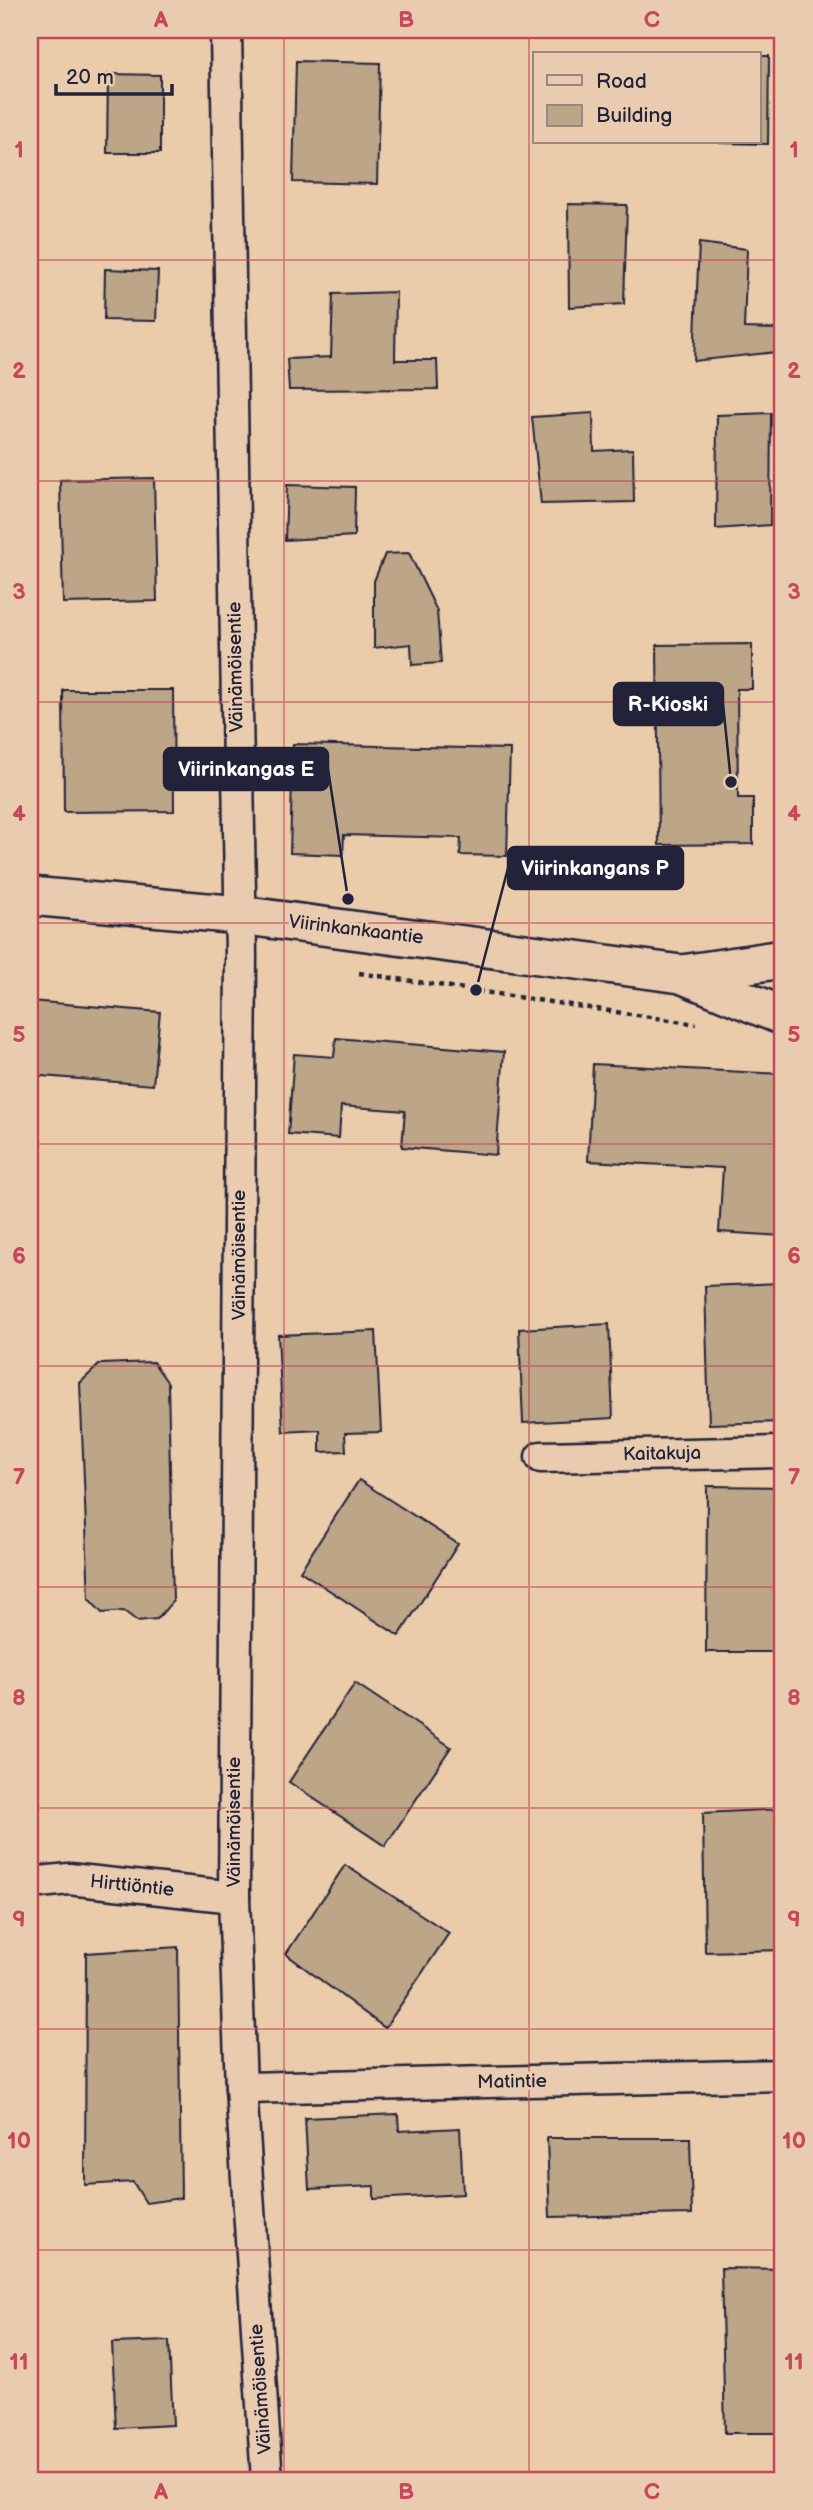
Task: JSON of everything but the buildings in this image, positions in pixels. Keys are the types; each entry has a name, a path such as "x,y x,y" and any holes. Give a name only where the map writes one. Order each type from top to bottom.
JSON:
{"street":[{"name":"Väinämöisentie","path":"226,30 240,915 234,1897 241,2088 267,2480"},
{"name":"Viirinkankaantie","path":"30,896 240,915 681,974 783,1016"},
{"name":"Viirinkankaantie","path":"681,974 783,959"},
{"name":"Kaitakuja","path":"541,1457 783,1452"},
{"name":"Hirttiöntie","path":"30,1883 69,1879 234,1897"},
{"name":"Matintie","path":"241,2088 783,2075"}],"path":[{"path":"351,971 707,1026"}],"place":[{"name":"R-Kioski","path":"731,782"},
{"name":"Viirinkangas E","path":"348,899"},
{"name":"Viirinkangans P","path":"476,990"}]}
